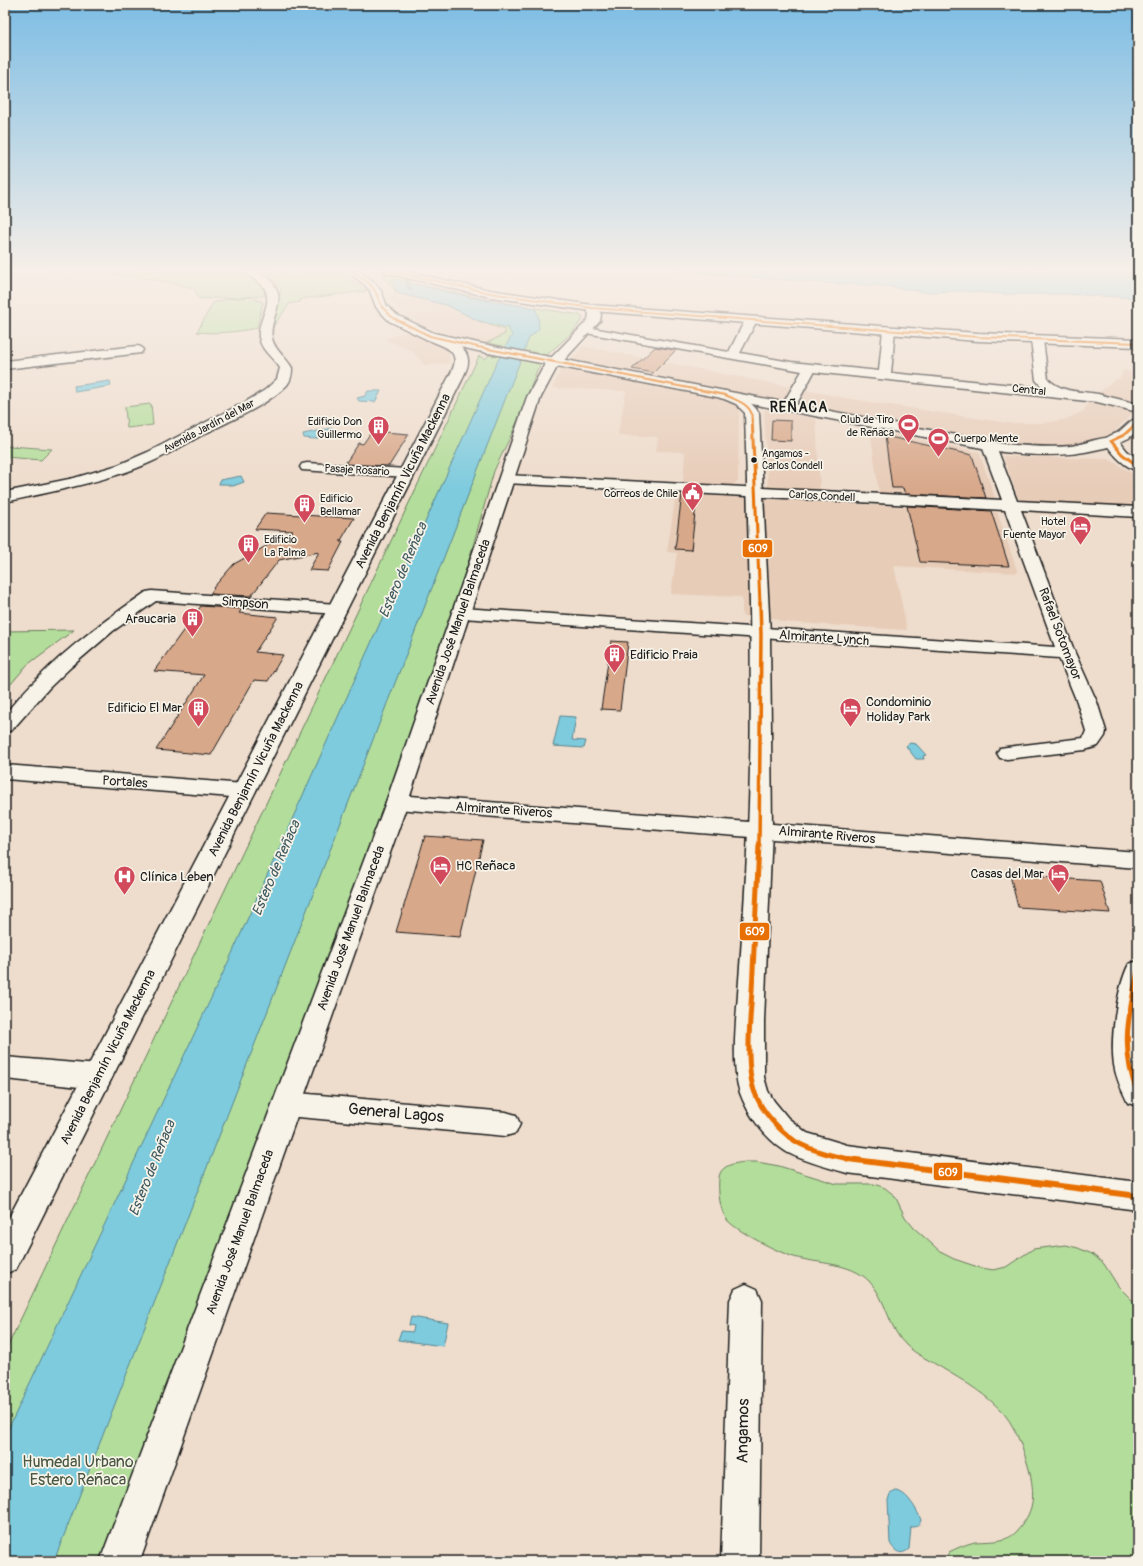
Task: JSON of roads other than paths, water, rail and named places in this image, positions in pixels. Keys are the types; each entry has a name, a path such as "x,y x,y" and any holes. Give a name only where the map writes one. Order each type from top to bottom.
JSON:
{"main road":[{"name":"Avenida Jardín del Mar","path":"5,497 77,482 138,462 252,404 279,386 285,377 286,368 267,344"},
{"name":"Avenida Benjamín Vicuña Mackenna","path":"5,1258 338,609 462,363 461,354 458,350 446,344"},
{"path":"465,344 989,446 1030,451 1057,451 1092,447 1124,435 1138,422"},
{"name":"Avenida José Manuel Balmaceda","path":"120,1561 397,802 534,397 540,382 554,362 572,344"},
{"path":"726,395 744,403 752,413 756,492 761,634 760,829 750,1021 750,1077 755,1094 764,1110 778,1126 796,1142 825,1153 847,1159 1138,1196"},
{"path":"1111,441 1122,454 1138,466"},
{"path":"1138,971 1129,1017 1126,1059 1128,1074 1138,1094"}],"street":[{"name":"Central","path":"666,344 810,368 1098,398 1138,408"},
{"path":"733,356 739,344"},
{"path":"885,375 888,344"},
{"path":"1038,344 1042,380 1048,386 1064,394"},
{"path":"5,365 136,350"},
{"path":"788,407 810,368"},
{"path":"1020,389 1037,384 1042,380"},
{"name":"Rafael Sotomayor","path":"989,446 1066,653 1087,702 1096,731 1095,736 1090,742 1085,744 1007,752"},
{"name":"Pasaje Rosario","path":"307,467 407,473"},
{"name":"Carlos Condell","path":"506,479 1138,512"},
{"name":"Simpson","path":"5,726 42,684 64,663 107,627 152,596 338,609"},
{"name":"Almirante Lynch","path":"462,613 1066,653"},
{"name":"Portales","path":"5,772 244,791"},
{"name":"Almirante Riveros","path":"397,802 760,829 1138,860"},
{"path":"5,1068 98,1077"},
{"name":"General Lagos","path":"287,1104 506,1124"},
{"name":"Angamos","path":"740,1561 746,1300"}],"water":[{"name":"Estero de Reñaca","path":"507,344 527,344 54,1561 5,1561 5,1436 230,958 496,364"},
{"path":"110,381 111,386 75,392 74,386"},
{"path":"368,391 381,391 375,402 359,401 357,398 365,396"},
{"path":"333,428 336,433 314,439 304,438 303,434"},
{"path":"241,476 244,482 233,486 219,484 220,480"},
{"path":"560,716 576,717 572,740 586,741 584,748 553,746"},
{"path":"910,743 916,744 926,755 923,756 924,759 916,759 906,746"},
{"path":"411,1317 448,1323 443,1346 398,1340 401,1331 413,1332 414,1326 409,1325"},
{"path":"896,1491 908,1498 921,1520 918,1526 911,1527 909,1549 901,1553 896,1551 890,1543 888,1500 890,1494"}],"place":[{"name":"Club de Tiro de Reñaca","path":"909,444"},
{"name":"Edificio Don Guillermo","path":"378,446"},
{"name":"Cuerpo Mente","path":"938,458"},
{"name":"Angamos - Carlos Condell","path":"754,460"},
{"name":"Correos de Chile","path":"693,512"},
{"name":"Edificio Bellamar","path":"305,524"},
{"name":"Hotel Fuente Mayor","path":"1081,546"},
{"name":"Edificio La Palma","path":"249,564"},
{"name":"Araucaria","path":"192,638"},
{"name":"Edificio Praia","path":"615,674"},
{"name":"Edificio El Mar","path":"198,728"},
{"name":"Condominio Holiday Park","path":"851,728"},
{"name":"HC Reñaca","path":"441,886"},
{"name":"Casas del Mar","path":"1059,894"},
{"name":"Clínica Leben","path":"125,896"}],"district":[{"name":"REÑACA","path":"799,407"}],"park label":[{"name":"Humedal Urbano Estero Reñaca","path":"78,1471"}]}
